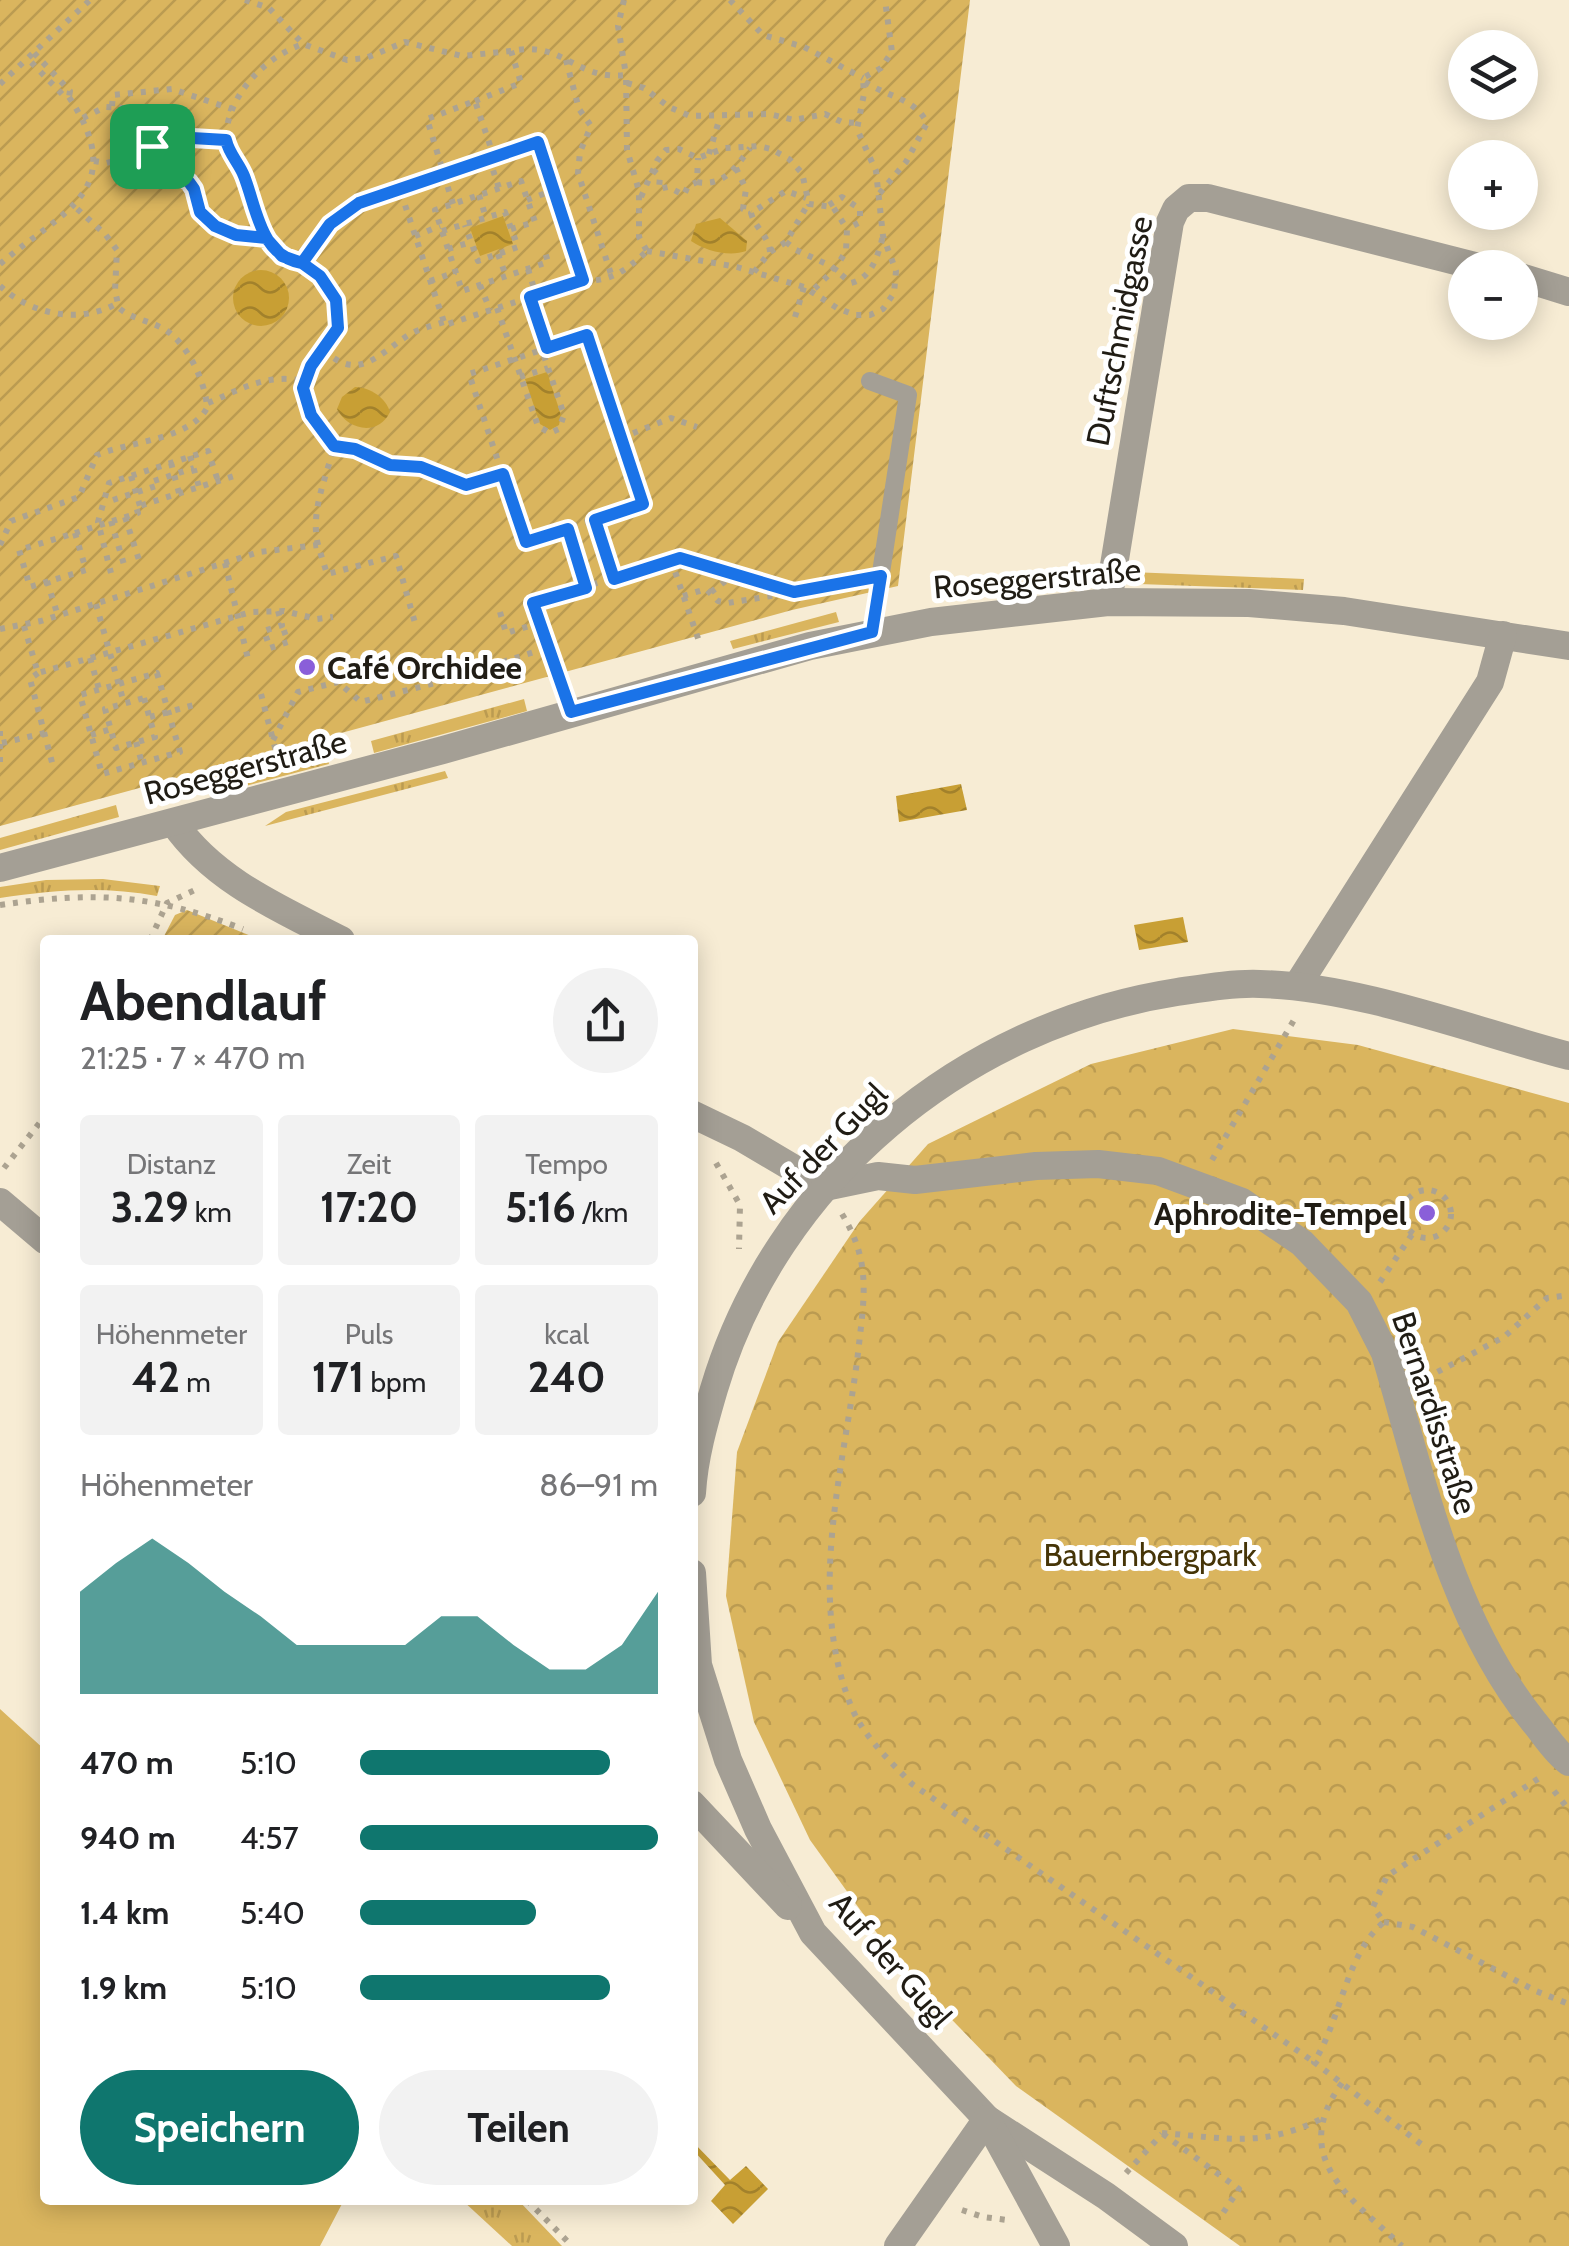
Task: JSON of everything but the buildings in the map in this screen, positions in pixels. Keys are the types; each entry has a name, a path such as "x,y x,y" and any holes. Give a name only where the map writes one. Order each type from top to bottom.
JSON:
{"street":[{"name":"Duftschmidgasse","path":"1108,602 1144,370 1170,222 1176,210 1190,198 1208,198 1448,259"},
{"path":"1538,283 1569,292"},
{"name":"Roseggerstraße","path":"0,868 872,632 993,614 1108,602 1249,603 1344,612 1569,646"},
{"path":"1296,986 1490,682 1503,635"},
{"path":"174,823 208,863 264,900 331,935"},
{"name":"Auf der Gugl","path":"698,1458 721,1366 766,1266 791,1227 878,1134 926,1093 1036,1032 1138,998 1256,984 1296,986 1394,1008 1569,1056"},
{"path":"698,1117 825,1187"},
{"name":"Bernardisstraße","path":"825,1187 878,1176 915,1180 1036,1166 1098,1164 1158,1171 1242,1202 1272,1221 1330,1268 1359,1302 1385,1353 1452,1573 1487,1649 1518,1703 1569,1762"},
{"path":"0,1202 40,1236"},
{"name":"Auf der Gugl","path":"698,1677 758,1828 813,1933 987,2120 1106,2196 1174,2246"},
{"path":"698,1810 813,1933"},
{"path":"898,2246 987,2120 1056,2246"}],"lane":[{"path":"870,381 908,395 872,632"}],"path":[{"path":"0,84 90,0"},
{"path":"246,0 270,8 303,44 346,60 366,58 406,42 462,56 542,48 605,76 627,79 682,114 769,114 794,120 824,114 842,122 858,123"},
{"path":"624,0 618,26 627,79 627,150 640,198 638,232 647,251"},
{"path":"730,0 764,35 804,47 882,93 913,104 927,123 906,162 878,194"},
{"path":"863,80 881,68 892,52 886,0"},
{"path":"303,44 271,61 246,86 232,109 226,140 266,238 282,256 302,263 326,284 338,307 338,328 304,381 308,408 334,446 355,449 390,465 421,467 466,485 503,474"},
{"path":"454,204 427,120 522,83 511,51"},
{"path":"0,264 75,206 94,161 83,118 70,91 31,56"},
{"path":"565,59 579,109 591,126 580,152 578,173 612,277"},
{"path":"647,251 754,272 808,288 855,316 882,310 894,294 896,279 883,236 876,171 858,123 863,80"},
{"path":"112,106 113,95 141,94 161,87 232,109"},
{"path":"475,102 499,188"},
{"path":"83,118 112,106 122,108 131,115 150,149 189,182 200,212 215,226 236,235 266,238"},
{"path":"709,155 720,117"},
{"path":"94,161 118,161 175,137 226,140"},
{"path":"302,263 336,217 359,203 538,142 583,280"},
{"path":"653,170 660,176 661,190 668,187 684,195 688,186 697,182 721,180 736,168 751,147"},
{"path":"640,198 666,150 679,149 698,158 725,148 771,149 802,173 807,201 786,242 770,252 754,272"},
{"path":"697,182 698,158"},
{"path":"736,168 746,189 743,209 751,213 754,224 769,243 770,252"},
{"path":"511,229 534,222 520,181 435,210 462,291 548,262 545,252"},
{"path":"400,188 445,325 583,280 612,277 647,251"},
{"path":"527,200 554,190"},
{"path":"751,213 786,191 807,201 829,205 847,229 846,251 834,269 808,288 795,318"},
{"path":"479,195 486,218"},
{"path":"829,205 842,197 860,208 860,222 847,229"},
{"path":"75,206 117,250 116,304 122,312 159,326 180,343 208,403"},
{"path":"415,236 465,226 505,212 518,247 478,261 465,226"},
{"path":"786,242 852,283 864,278 876,259 883,236"},
{"path":"448,249 471,242"},
{"path":"498,254 506,276"},
{"path":"480,284 494,309 538,426 554,432 563,423 564,415 548,368 528,268"},
{"path":"430,282 456,272"},
{"path":"0,286 23,303 66,315 83,316 116,304"},
{"path":"324,350 341,364 360,366 414,332 444,322"},
{"path":"587,335 643,504 526,542 469,374 514,359 587,335"},
{"path":"520,377 548,368"},
{"path":"0,545 11,521 79,497 97,455 186,428 200,420 208,403 255,381 304,381"},
{"path":"621,438 671,418 697,426"},
{"path":"334,446 320,490 314,531 327,574 396,556 415,623"},
{"path":"111,573 98,526 109,499 108,483 208,451 218,481"},
{"path":"190,456 199,487"},
{"path":"171,462 179,493"},
{"path":"109,499 194,468"},
{"path":"151,469 160,500"},
{"path":"75,533 86,570 30,587 19,550 138,513 131,476"},
{"path":"109,499 138,506 234,476"},
{"path":"125,517 140,563"},
{"path":"595,520 614,579"},
{"path":"111,521 125,568"},
{"path":"568,529 586,588"},
{"path":"0,629 58,616 275,548 318,545"},
{"path":"547,648 533,603 671,560 690,559 794,592"},
{"path":"671,560 701,644"},
{"path":"225,563 248,659"},
{"path":"711,592 731,572"},
{"path":"683,596 703,589 718,601 728,603 881,576"},
{"path":"47,581 58,616"},
{"path":"96,604 124,703"},
{"path":"278,611 282,624"},
{"path":"54,766 30,679 38,673 236,615 278,611 316,619 333,617"},
{"path":"500,612 506,632 539,623"},
{"path":"24,626 38,673"},
{"path":"273,740 298,692 338,682 361,702 551,647 571,712"},
{"path":"90,658 99,689"},
{"path":"157,672 180,752 102,774 80,694 99,689 157,672"},
{"path":"261,694 278,758"},
{"path":"144,698 150,717 155,737 116,748 105,709 144,698"},
{"path":"150,717 194,705"},
{"path":"91,735 111,729"},
{"path":"0,731 0,762"},
{"path":"2,744 45,733"},
{"path":"136,742 142,763"},
{"path":"0,904 105,894 167,902 254,933"},
{"path":"152,935 167,902"},
{"path":"1198,1185 1295,1019"},
{"path":"4,1168 40,1122"},
{"path":"704,1157 716,1163 740,1205 742,1240 737,1255"},
{"path":"825,1187 852,1230 864,1261 864,1304 836,1493 830,1574 832,1643 852,1710 883,1754 912,1784 1314,2062 1421,2144"},
{"path":"1423,1191 1441,1195 1451,1210 1446,1229 1431,1238 1413,1233 1404,1217 1409,1199 1423,1191"},
{"path":"1359,1302 1384,1277 1413,1233"},
{"path":"1397,1392 1504,1337 1547,1298 1569,1295"},
{"path":"1542,1776 1388,1876 1373,1906 1384,1922 1414,1928 1569,2004"},
{"path":"1314,2062 1330,2034 1366,1940 1384,1922"},
{"path":"1342,2083 1321,2119 1327,2168 1340,2186 1402,2246"},
{"path":"1162,2133 1225,2140 1265,2138 1291,2134 1321,2119"},
{"path":"1122,2177 1162,2133"},
{"path":"1162,2133 1239,2189 1223,2213"},
{"path":"531,2205 572,2246"},
{"path":"952,2222 962,2209 983,2217 1014,2219"}],"green space":[{"path":"0,0 970,0 898,586 792,610 0,826"},
{"path":"1131,572 1304,579 1303,590 1139,584"},
{"path":"836,612 839,622 733,649 730,641"},
{"path":"524,699 527,711 374,753 371,741"},
{"path":"326,753 329,764 215,794 212,783"},
{"path":"445,771 448,778 265,826 286,812"},
{"path":"116,805 119,817 0,850 0,838"},
{"path":"103,879 160,886 157,896 78,890 0,898 0,887 46,880"},
{"path":"187,910 248,935 165,935 175,915"},
{"name":"Bauernbergpark","path":"1233,1029 1358,1045 1569,1103 1569,2246 1240,2246 1016,2086 902,1968 810,1840 754,1722 726,1596 737,1452 778,1342 860,1221 928,1144 1091,1064"},
{"path":"0,1709 40,1745 40,2205 341,2205 320,2246 0,2246"},
{"path":"467,2205 523,2205 562,2246 512,2246"}],"water":[{"path":"503,216 513,244 480,256 470,228"},
{"path":"720,218 747,241 746,251 718,252 691,241 696,224"},
{"path":"261,270 281,278 289,298 281,318 261,326 241,318 233,298 241,278"},
{"path":"547,372 561,415 559,425 550,430 540,424 525,379"},
{"path":"355,387 372,391 388,407 390,412 379,425 356,426 337,409 342,397"},
{"path":"961,784 967,810 899,822 896,796"},
{"path":"1183,917 1188,942 1139,950 1134,925"},
{"path":"698,2147 730,2180 746,2166 768,2189 733,2224 711,2201 725,2185 698,2155"}],"place":[{"name":"Café Orchidee","path":"307,667"},
{"name":"Aphrodite-Tempel","path":"1427,1213"}],"route":[{"path":"152,146 148,152 192,185 200,212 211,222 225,232 266,238 282,256 302,263 330,288 338,307 338,328 311,366 303,388 311,415 334,446 355,449 390,465 421,467 458,484 473,485 503,474 526,542 568,529 586,588 533,603 571,712 872,632 881,576 794,592 680,558 614,579 595,520 643,504 587,335 547,348 530,297 583,280 538,142 359,203 330,224 302,263 287,259 282,256 274,248 266,238 226,140 175,137 152,146"}]}
